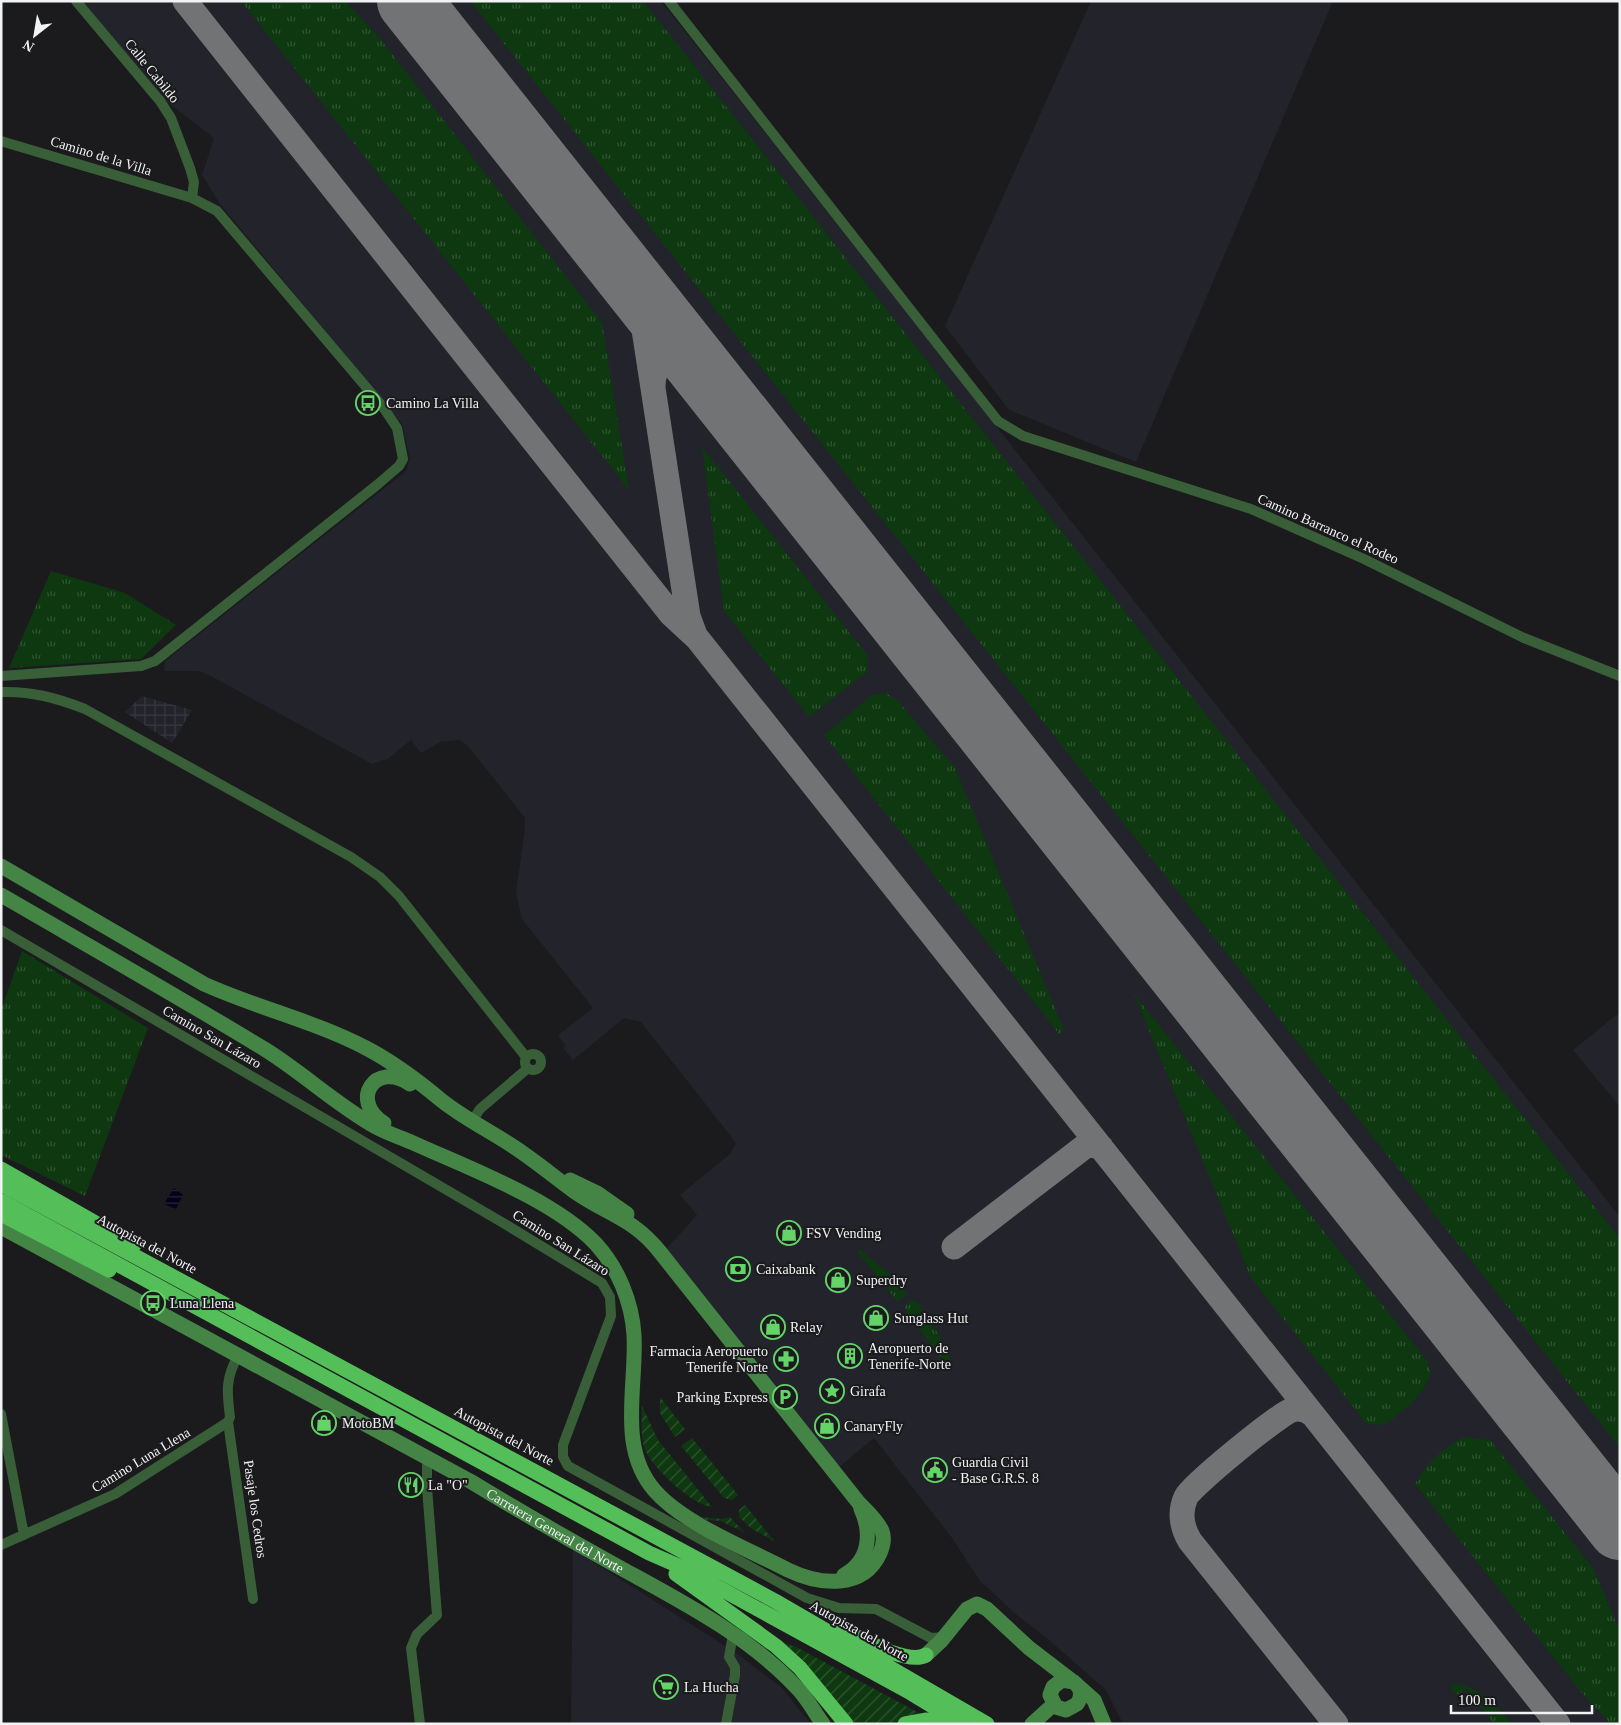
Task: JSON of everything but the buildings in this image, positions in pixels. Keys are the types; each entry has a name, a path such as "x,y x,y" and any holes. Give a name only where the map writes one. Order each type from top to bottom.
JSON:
{"highway":[{"path":"1,1169 132,1243 156,1267"},
{"name":"Autopista del Norte","path":"1,1184 775,1601 986,1724"},
{"path":"1,1201 188,1302 210,1317 649,1553 706,1581 910,1693 962,1724"},
{"path":"1,1214 184,1308 210,1317"},
{"path":"649,1553 776,1646 800,1668 846,1724"},
{"path":"775,1601 800,1609 898,1654 918,1658 926,1654"},
{"path":"905,1724 927,1720 942,1724"}],"main road":[{"path":"1,866 204,984 232,997 318,1027 366,1048 426,1086 441,1100 472,1121 544,1167 597,1193 627,1213 650,1234 664,1257"},
{"path":"1,895 266,1050 366,1121 389,1134 398,1136 539,1203 575,1226 596,1245 617,1275 632,1314 635,1353 632,1430 638,1466 645,1479 661,1498 697,1523 805,1578 830,1581 853,1570 865,1552 868,1530 858,1502 664,1257 639,1229 620,1216 601,1209 544,1167"},
{"path":"398,1136 374,1116 369,1108 367,1094 374,1082 382,1077 396,1076 422,1092 441,1100"},
{"name":"Carretera General del Norte","path":"1,1227 427,1458 676,1599 733,1634 767,1659 799,1691 824,1724"},
{"path":"926,1654 944,1637 970,1606 980,1605 1029,1648 1094,1700 1102,1724"},
{"path":"1062,1680 1075,1683 1081,1694 1080,1701 1075,1707 1062,1710 1054,1704 1050,1695 1054,1684 1062,1680"},
{"path":"1034,1721 1054,1704"},
{"path":"1075,1707 1096,1718 1102,1724"}],"street":[{"name":"Calle Cabildo","path":"76,1 160,101 172,118 194,182 192,198"},
{"name":"Camino Barranco el Rodeo","path":"669,1 998,421 1015,432 1251,509 1364,559 1524,638 1620,676"},
{"name":"Camino de la Villa","path":"1,140 192,198 217,211 383,407 397,428 403,459 399,466 377,486 155,661 141,666 1,676"},
{"path":"1,692 28,692 55,697 84,709 351,857 380,877 399,896 526,1058"},
{"name":"Camino San Lázaro","path":"1,930 505,1224 602,1283 610,1297 611,1316 563,1445 563,1457 568,1466 807,1598 839,1608 876,1609 916,1632 931,1638 944,1637"},
{"path":"472,1121 480,1109 527,1069 536,1070 541,1061 535,1054 526,1058 524,1064 527,1069"},
{"path":"228,1422 230,1418 227,1384 230,1371 238,1356"},
{"path":"1,1414 24,1535"},
{"name":"Camino Luna Llena","path":"1,1545 115,1494 228,1422"},
{"name":"Pasaje los Cedros","path":"228,1422 254,1599"},
{"path":"420,1724 411,1648 412,1640 436,1615 427,1488 427,1458"},
{"path":"916,1632 924,1643 926,1654"},
{"path":"726,1724 735,1675 735,1667 729,1657 733,1634"}],"shaded area":[{"path":"81,1 661,1 1620,1217 1620,1724 1121,1724 1122,1722 1106,1690 1043,1635 1018,1616 980,1581 952,1538 874,1438 831,1474 659,1257 697,1215 680,1195 730,1154 736,1143 641,1022 624,1018 573,1060 563,1048 566,1046 558,1035 593,1008 522,919 516,893 525,818 468,746 460,740 440,742 421,753 411,740 388,759 372,764 207,674 199,671 164,671 165,661 406,471 410,459 402,424 220,204 202,175 214,138 167,102"},
{"path":"1091,1 1333,1 1136,462 1009,410 945,326"},
{"path":"142,696 192,710 172,743 125,712"},
{"path":"1620,1012 1620,1107 1573,1050"},
{"path":"573,1549 736,1653 781,1687 811,1724 571,1724"}],"green space":[{"path":"241,1 345,1 378,36 602,323 629,490"},
{"path":"470,1 643,1 1620,1239 1620,1448"},
{"path":"702,447 868,656 867,672 809,717 724,611"},
{"path":"51,571 125,593 176,625 141,659 9,668"},
{"path":"886,693 897,700 955,768 1064,1030 1059,1034 824,735 872,695"},
{"path":"22,951 148,1028 85,1196 1,1155 1,1010"},
{"path":"1134,994 1427,1361 1431,1373 1424,1388 1411,1404 1384,1425 1367,1424 1251,1278"},
{"path":"859,1249 886,1271 907,1293 898,1302 857,1252"},
{"path":"913,1301 919,1303 921,1309 919,1315 913,1317 907,1315 905,1309 907,1303"},
{"path":"927,1320 938,1333 952,1363 949,1368 917,1326"},
{"path":"660,1397 685,1429 675,1437 660,1413"},
{"path":"642,1406 658,1440 712,1507 695,1501 676,1486 658,1468 646,1452 642,1430"},
{"path":"1464,1437 1490,1440 1593,1568 1620,1631 1620,1724 1611,1724 1582,1693 1415,1484 1436,1457"},
{"path":"692,1438 738,1495 732,1500 724,1498 681,1446"},
{"path":"745,1505 774,1541 752,1529 739,1517 739,1510"},
{"path":"700,1517 721,1519 730,1517 744,1532 721,1521 706,1520"},
{"path":"776,1639 798,1648 921,1714 901,1717 895,1724 854,1724 831,1695"},
{"path":"1455,1684 1464,1685 1480,1693 1494,1704 1512,1724 1494,1724 1466,1689 1456,1695 1449,1686"}],"water":[{"path":"174,1188 183,1195 176,1209 164,1204"}],"taxiway":[{"path":"185,1 671,614 697,638 1558,1724"},
{"path":"601,244 624,282 643,323 688,616 695,635"},
{"path":"653,387 654,376 658,368 669,360 684,360 700,369"},
{"path":"954,1247 1084,1147 1089,1145 1101,1147"},
{"path":"1313,1415 1303,1410 1292,1410 1236,1450 1186,1497 1182,1520 1190,1541 1336,1724"},
{"path":"1590,1491 1620,1547"}],"runway":[{"path":"409,1 1620,1528"}],"place":[{"name":"Camino La Villa","path":"368,403"},
{"name":"FSV Vending","path":"789,1233"},
{"name":"Caixabank","path":"738,1269"},
{"name":"Superdry","path":"838,1280"},
{"name":"Luna Llena","path":"153,1303"},
{"name":"Sunglass Hut","path":"876,1318"},
{"name":"Relay","path":"773,1327"},
{"name":"Aeropuerto de Tenerife-Norte","path":"850,1356"},
{"name":"Farmacia Aeropuerto Tenerife Norte","path":"786,1359"},
{"name":"Girafa","path":"832,1391"},
{"name":"Parking Express","path":"785,1397"},
{"name":"MotoBM","path":"324,1423"},
{"name":"CanaryFly","path":"827,1426"},
{"name":"Guardia Civil - Base G.R.S. 8","path":"935,1470"},
{"name":"La \"O\"","path":"411,1485"},
{"name":"La Hucha","path":"666,1687"}]}
